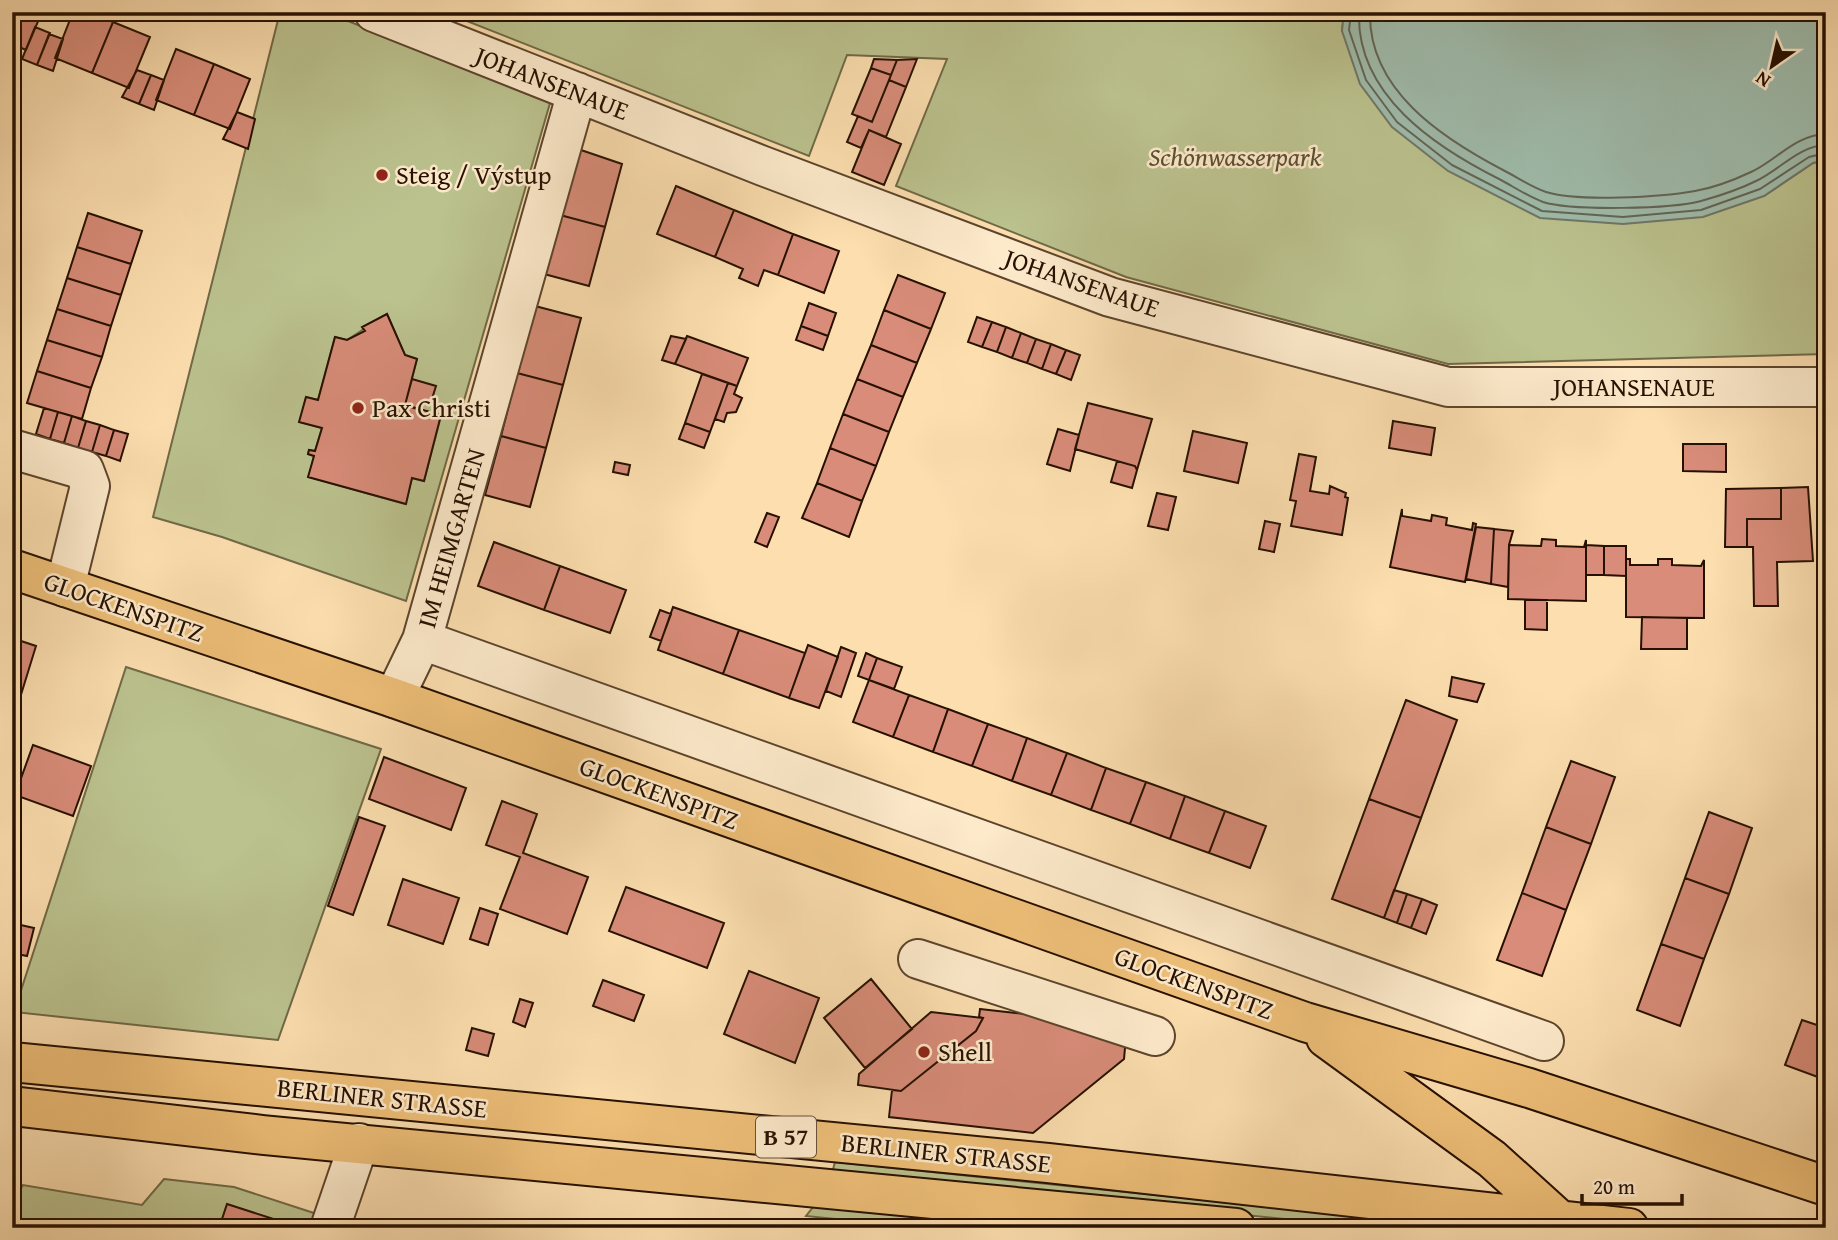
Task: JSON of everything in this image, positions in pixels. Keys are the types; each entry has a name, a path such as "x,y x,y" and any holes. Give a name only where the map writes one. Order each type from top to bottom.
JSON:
{"main road":[{"name":"GLOCKENSPITZ","path":"12,569 394,698 1305,1022 1529,1088 1826,1186"},
{"name":"GLOCKENSPITZ","path":"1305,1022 1492,1159 1564,1224"},
{"name":"BERLINER STRASSE","path":"12,1062 1048,1163 1564,1224 1629,1228"},
{"name":"BERLINER STRASSE","path":"12,1106 359,1143 1236,1228"}],"street":[{"name":"JOHANSENAUE","path":"374,12 1111,297 1448,387 1826,387"},
{"name":"IM HEIMGARTEN","path":"394,698 422,640 577,92"},
{"path":"12,449 84,470 90,486 65,587"},
{"path":"422,640 1544,1041"},
{"path":"918,959 1155,1036"},
{"path":"330,1228 359,1143"}],"green space":[{"path":"280,12 326,12 550,103 406,601 222,537 153,517","holes":["387,314 405,355 417,359 405,405 441,416 424,481 412,478 405,504 309,477 314,456 308,454 309,450 315,451 322,428 300,422 306,397 318,400 335,337 347,340"]},
{"name":"Schönwasserpark","path":"444,12 1344,12 1342,31 1764,196 1813,163 1826,160 1826,354 1448,364 1126,277 896,186 947,59 847,55 809,156"},
{"path":"126,667 381,749 278,1040 14,1012"},
{"path":"835,1162 1436,1224 1435,1228 1373,1228 832,1173"},
{"path":"164,1179 234,1187 323,1216 319,1228 12,1228 12,1203 23,1185 142,1205"},
{"path":"814,1206 1021,1228 923,1228 806,1216"}],"water":[{"path":"1344,12 1826,12 1826,160 1813,163 1764,196 1703,217 1623,224 1540,218 1448,171 1392,127 1360,84 1342,31"}],"building":[{"path":"12,12 42,12 26,50 12,44"},
{"path":"73,12 87,12 113,22 92,73 55,58"},
{"path":"113,22 150,37 129,88 92,73"},
{"path":"35,27 50,33 37,65 22,59"},
{"path":"49,34 63,39 53,71 37,65"},
{"path":"176,49 214,64 194,115 156,100"},
{"path":"874,59 897,60 891,75 871,68"},
{"path":"917,59 906,87 889,80 897,60"},
{"path":"214,64 250,79 230,129 194,115"},
{"path":"871,68 891,75 872,122 852,114"},
{"path":"137,70 151,75 139,104 122,97"},
{"path":"151,75 164,80 154,110 139,104"},
{"path":"889,80 906,87 886,137 869,130 861,148 847,142 858,116 872,122"},
{"path":"237,112 255,119 248,149 223,139"},
{"path":"869,130 901,144 884,185 852,172"},
{"path":"578,149 622,164 605,227 560,215"},
{"path":"676,186 734,210 715,257 657,234"},
{"path":"734,210 793,234 778,275 764,270 758,286 739,278 743,269 715,257"},
{"path":"88,213 142,231 131,264 77,247"},
{"path":"560,215 605,227 589,286 544,274"},
{"path":"793,234 839,251 824,293 778,275"},
{"path":"77,247 131,264 121,295 67,278"},
{"path":"898,275 945,293 931,329 884,310"},
{"path":"67,278 121,295 111,326 57,309"},
{"path":"809,303 836,313 828,336 801,326"},
{"path":"535,306 581,318 563,385 517,373"},
{"path":"57,309 111,326 102,357 47,340"},
{"path":"884,310 931,329 917,363 871,345"},
{"name":"Pax Christi","path":"387,314 405,355 417,359 405,405 441,415 424,481 412,478 406,504 308,477 314,456 308,454 309,450 315,451 322,428 299,422 306,397 318,400 335,337 347,340 365,331 362,327"},
{"path":"977,317 992,322 982,347 968,342"},
{"path":"992,322 1006,327 997,352 982,347"},
{"path":"801,326 828,336 823,350 796,340"},
{"path":"1006,327 1021,333 1012,358 997,352"},
{"path":"1021,333 1036,339 1027,363 1012,358"},
{"path":"671,336 686,339 675,364 662,360"},
{"path":"687,336 748,358 737,386 675,364"},
{"path":"1036,339 1051,344 1042,369 1027,363"},
{"path":"47,340 102,357 91,388 37,371"},
{"path":"1051,344 1066,350 1056,374 1042,369"},
{"path":"871,345 917,363 903,397 857,379"},
{"path":"1066,350 1080,355 1071,380 1056,374"},
{"path":"37,371 91,388 82,419 27,403"},
{"path":"517,373 563,385 546,448 501,436"},
{"path":"702,374 728,383 710,432 685,423"},
{"path":"412,379 436,386 431,402 423,400 420,410 405,405"},
{"path":"857,379 903,397 889,432 843,414"},
{"path":"728,383 737,386 734,394 742,398 736,412 727,413 724,422 715,419"},
{"path":"1088,403 1152,419 1137,470 1135,466 1075,449"},
{"path":"44,408 58,412 50,439 36,434"},
{"path":"58,412 72,416 64,443 50,439"},
{"path":"843,414 889,432 876,466 830,448"},
{"path":"72,416 86,421 78,448 64,443"},
{"path":"86,421 100,425 92,452 78,448"},
{"path":"1393,421 1435,428 1431,455 1389,448"},
{"path":"685,423 710,432 704,448 679,439"},
{"path":"100,425 114,430 106,456 92,452"},
{"path":"1058,429 1079,435 1070,471 1047,464"},
{"path":"114,430 128,434 120,461 106,456"},
{"path":"1193,431 1247,443 1238,483 1184,471"},
{"path":"501,436 546,448 530,507 485,495"},
{"path":"1683,444 1726,444 1726,472 1683,471"},
{"path":"830,448 876,466 862,501 817,483"},
{"path":"1299,454 1316,457 1310,491 1329,494 1330,486 1346,493 1345,497 1348,498 1342,535 1291,526 1296,501 1290,500"},
{"path":"1117,461 1135,466 1137,470 1132,488 1111,482"},
{"path":"615,462 630,465 628,475 613,472"},
{"path":"817,483 862,501 849,537 802,518"},
{"path":"1808,487 1813,561 1777,562 1778,606 1754,606 1753,547 1747,547 1747,519 1781,519 1781,488"},
{"path":"1781,488 1781,519 1747,519 1747,547 1725,547 1726,489"},
{"path":"1157,493 1176,497 1168,530 1148,526"},
{"path":"1402,509 1402,516 1431,521 1432,515 1447,518 1446,525 1472,530 1473,523 1476,524 1465,582 1390,567"},
{"path":"767,513 779,517 767,547 755,542"},
{"path":"1265,521 1280,524 1274,552 1259,549"},
{"path":"1476,527 1494,529 1491,584 1466,579"},
{"path":"1494,529 1513,531 1509,545 1508,587 1491,584"},
{"path":"1542,539 1556,540 1556,546 1584,547 1586,540 1586,601 1508,599 1509,545 1541,546"},
{"path":"494,542 560,566 544,610 478,586"},
{"path":"1586,545 1604,546 1604,575 1586,575"},
{"path":"1604,546 1626,546 1626,576 1604,575"},
{"path":"1626,559 1630,559 1630,565 1658,565 1658,559 1672,559 1672,565 1701,566 1704,560 1704,618 1626,617"},
{"path":"560,566 626,590 610,633 544,610"},
{"path":"1525,600 1547,600 1547,630 1525,629"},
{"path":"673,607 739,630 723,674 658,650"},
{"path":"660,610 671,614 661,641 650,637"},
{"path":"1642,617 1687,618 1687,649 1641,649"},
{"path":"739,630 805,653 789,698 723,674"},
{"path":"12,638 36,646 12,724"},
{"path":"808,645 838,657 819,708 789,698"},
{"path":"841,647 856,653 841,697 826,691"},
{"path":"866,653 877,658 869,680 858,676"},
{"path":"877,658 902,667 894,689 869,680"},
{"path":"1452,677 1484,684 1477,702 1449,696"},
{"path":"869,680 909,695 893,737 853,722"},
{"path":"909,695 948,709 933,752 893,737"},
{"path":"1406,700 1457,720 1421,818 1369,799"},
{"path":"948,709 988,724 972,766 933,752"},
{"path":"988,724 1027,738 1012,781 972,766"},
{"path":"1027,738 1067,753 1051,795 1012,781"},
{"path":"33,745 91,766 73,816 15,795"},
{"path":"1067,753 1106,768 1091,810 1051,795"},
{"path":"384,757 466,788 451,830 369,799"},
{"path":"1571,761 1615,777 1591,844 1546,827"},
{"path":"1106,768 1146,782 1130,824 1091,810"},
{"path":"1146,782 1185,796 1170,839 1130,824"},
{"path":"1185,796 1225,811 1209,853 1170,839"},
{"path":"1369,799 1421,818 1384,918 1332,899"},
{"path":"502,801 537,814 523,853 588,877 567,934 500,909 520,857 486,845"},
{"path":"1225,811 1266,826 1250,868 1209,853"},
{"path":"1709,812 1752,828 1729,894 1685,878"},
{"path":"359,817 385,826 353,915 328,906"},
{"path":"1546,827 1591,844 1566,910 1522,893"},
{"path":"1685,878 1729,894 1704,959 1661,944"},
{"path":"403,879 459,898 443,944 388,925"},
{"path":"626,887 724,923 707,968 609,931"},
{"path":"1394,890 1407,894 1397,923 1384,918"},
{"path":"1522,893 1566,910 1542,976 1497,960"},
{"path":"1407,894 1422,899 1411,928 1397,923"},
{"path":"1422,899 1437,905 1426,934 1411,928"},
{"path":"480,908 498,914 488,945 470,939"},
{"path":"12,923 34,928 27,956 12,953"},
{"path":"1661,944 1704,959 1680,1026 1637,1010"},
{"path":"749,971 819,998 795,1063 724,1034"},
{"path":"871,979 912,1029 865,1068 824,1018"},
{"path":"603,980 644,995 634,1021 593,1006"},
{"path":"520,999 533,1003 525,1027 513,1022"},
{"path":"980,1009 1127,1025 1124,1059 1033,1133 889,1117 892,1090 901,1091 976,1031 983,1018 979,1017"},
{"path":"931,1012 983,1018 976,1031 901,1091 858,1085 859,1074"},
{"path":"1802,1020 1826,1028 1826,1080 1785,1065"},
{"path":"472,1028 494,1034 488,1056 466,1050"},
{"path":"227,1204 289,1224 288,1228 219,1228"}],"place":[{"name":"Steig / Výstup","path":"382,175"},
{"name":"Pax Christi","path":"358,408"},
{"name":"Shell","path":"924,1052"}]}
